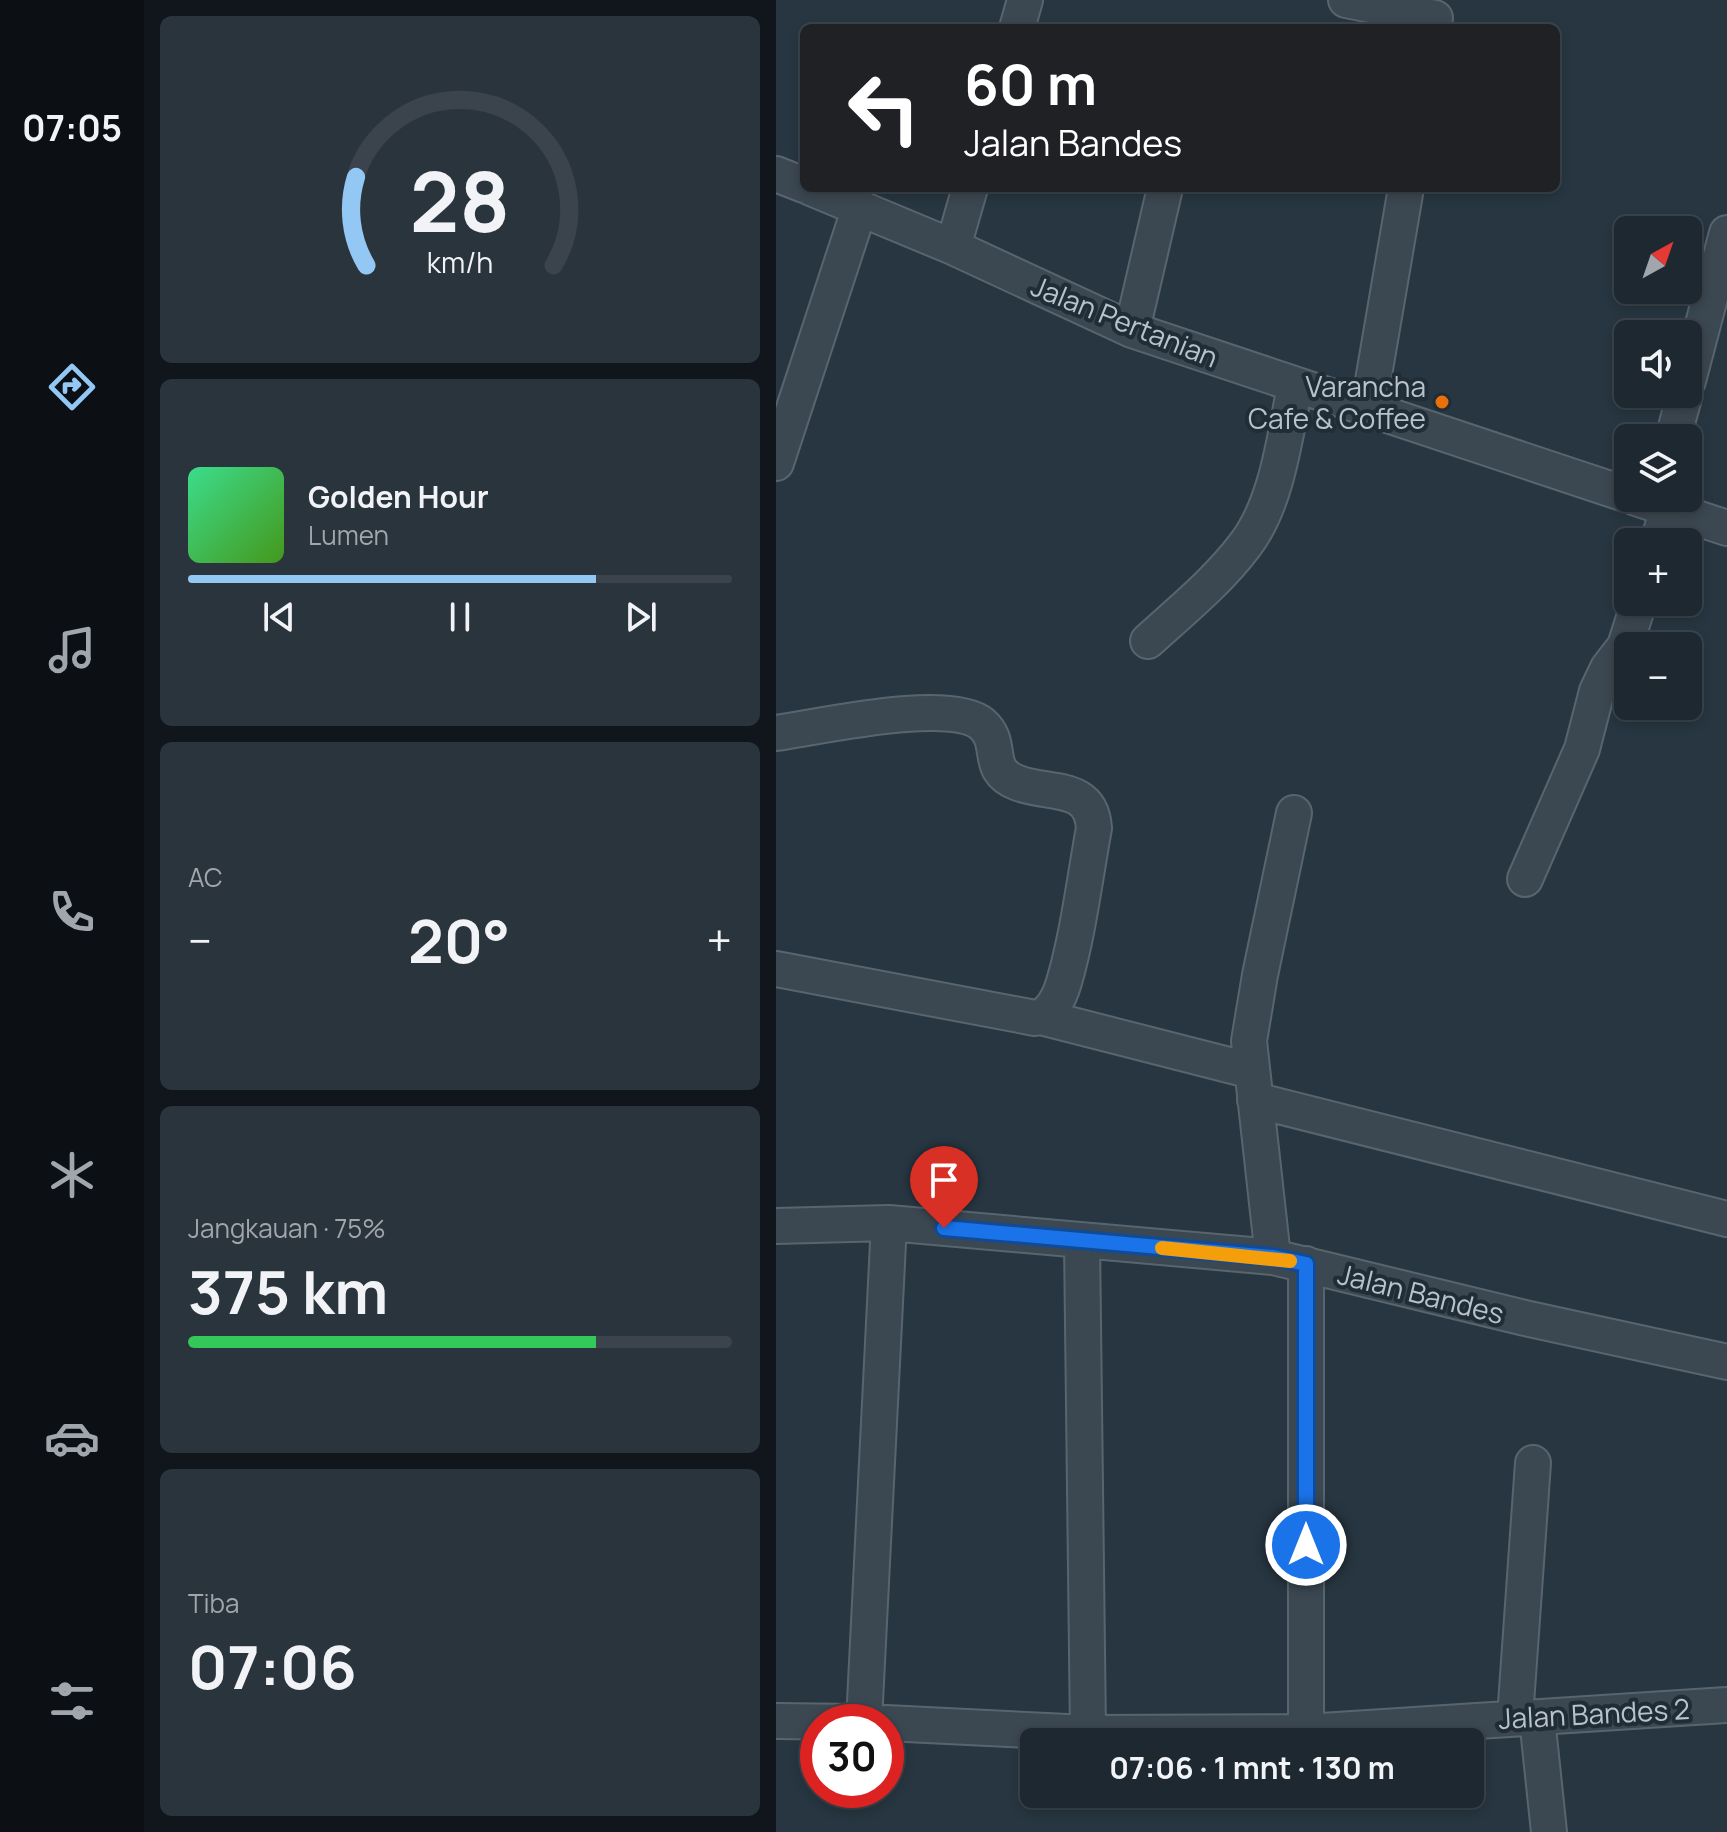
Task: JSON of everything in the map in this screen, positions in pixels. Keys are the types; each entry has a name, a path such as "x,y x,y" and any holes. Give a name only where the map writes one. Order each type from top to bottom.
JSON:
{"street":[{"path":"1018,24 1025,0"},
{"path":"1346,0 1435,15"},
{"path":"776,174 800,183"},
{"name":"Jalan Pertanian","path":"821,192 953,247 1132,330 1614,490"},
{"path":"953,247 969,192"},
{"path":"1132,330 1164,192"},
{"path":"1368,410 1405,192"},
{"path":"776,463 860,207"},
{"path":"1702,328 1727,233"},
{"path":"1148,641 1218,577 1247,543 1263,511 1279,464 1295,386"},
{"name":"Jalan Pertanian","path":"1681,512 1727,528"},
{"path":"1525,879 1582,749 1597,691 1608,668 1625,646 1635,616"},
{"path":"776,733 918,712 964,716 986,728 993,739 995,763 1006,778 1026,786 1070,793 1083,801 1093,816 1094,828 1064,984 1052,1008 1041,1017"},
{"path":"1273,1257 1249,1041 1294,813"},
{"path":"776,969 1041,1017 1253,1086 1727,1219"},
{"path":"862,1704 889,1223"},
{"name":"Jalan Bandes","path":"776,1226 889,1223 1273,1257 1525,1318 1727,1362"},
{"path":"1082,1242 1088,1728"},
{"path":"1306,1264 1306,1728"},
{"path":"1533,1463 1526,1718 1549,1832"},
{"name":"Jalan Bandes 2","path":"1369,1728 1727,1705"},
{"path":"776,1721 800,1721"},
{"name":"Jalan Bandes 2","path":"904,1724 1020,1730"}],"slow traffic":[{"path":"1162,1248 1290,1261"}],"place":[{"name":"Varancha Cafe & Coffee","path":"1442,402"}],"route":[{"path":"944,1228 1273,1257 1306,1264 1306,1545"}]}
